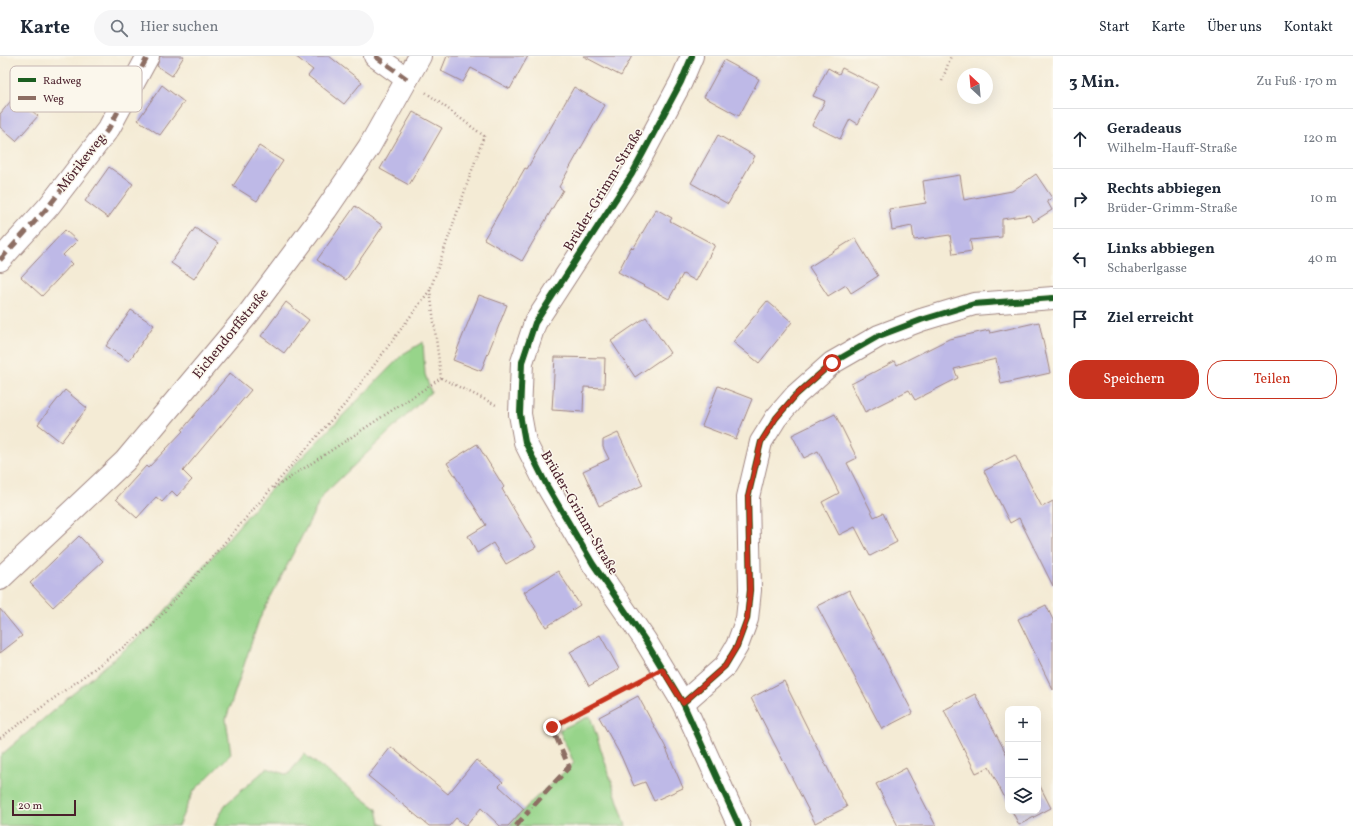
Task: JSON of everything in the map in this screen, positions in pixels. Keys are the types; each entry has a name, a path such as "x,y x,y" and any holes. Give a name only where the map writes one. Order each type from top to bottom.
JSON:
{"street":[{"name":"Mörikeweg","path":"142,67 148,56"},
{"path":"374,56 407,79"},
{"name":"Eichendorffstraße","path":"0,579 125,461 250,312 326,210 369,147 420,56"},
{"name":"Brüder-Grimm-Straße","path":"692,56 681,82 632,174 535,323 522,362 520,414 525,442 546,484 593,564 645,640 683,703 739,826"},
{"name":"Mörikeweg","path":"0,260 49,206 110,128 118,112"},
{"path":"683,703 725,666 737,646 747,619 750,590 748,497 761,442 776,418 796,395 832,363 879,336 974,304 1053,298"}],"path":[{"path":"942,81 951,56"},
{"path":"0,738 151,628 346,403 430,290 484,136 407,79"},
{"path":"430,290 441,378"},
{"path":"441,378 520,414"},
{"path":"270,490 441,378"},
{"path":"552,727 662,669"},
{"path":"529,811 534,805"}],"green space":[{"path":"423,342 425,374 431,392 323,495 259,620 226,719 231,754 193,792 178,826 0,826 0,756 151,627 270,490 403,354"},
{"path":"590,716 626,826 509,826 530,803 574,763 559,730"},
{"path":"304,754 377,809 380,823 386,826 214,826 225,805 267,768 288,775"}],"building":[{"path":"160,56 184,56 172,76 157,66"},
{"path":"295,56 329,56 362,82 344,104 308,76 313,70"},
{"path":"447,56 528,56 510,89 471,68 463,82 441,71"},
{"path":"583,56 632,56 621,76"},
{"path":"724,60 759,79 739,116 704,97"},
{"path":"828,68 839,74 842,68 878,86 858,124 850,119 840,139 812,125 825,101 813,96"},
{"path":"162,85 184,102 160,135 138,120"},
{"path":"574,87 605,105 559,187 563,190 522,261 484,239 525,168 527,169"},
{"path":"10,102 10,112 33,112 38,116 16,141 0,127 0,114"},
{"path":"413,112 442,128 409,185 380,169"},
{"path":"718,135 755,156 728,204 691,183"},
{"path":"259,146 283,161 257,201 233,186"},
{"path":"109,167 133,184 108,218 85,201"},
{"path":"1036,174 1052,198 1047,201 1052,210 1033,222 1029,215 1002,219 1002,237 970,240 972,251 953,254 950,235 914,240 912,226 892,230 889,209 926,203 923,181 960,175 964,200 1012,191"},
{"path":"355,206 383,226 346,280 317,260"},
{"path":"656,209 672,218 670,221 715,245 696,281 683,274 669,299 618,272 631,247 633,249"},
{"path":"195,228 218,243 194,279 171,263"},
{"path":"65,230 77,241 63,255 72,264 42,296 21,277"},
{"path":"855,238 878,276 851,293 846,285 828,296 809,267"},
{"path":"479,295 507,305 481,371 453,360"},
{"path":"767,301 792,322 759,363 733,342"},
{"path":"286,302 309,320 284,353 261,336"},
{"path":"131,310 154,325 129,361 106,346"},
{"path":"646,317 670,353 635,377 611,341"},
{"path":"1039,322 1050,373 1001,384 996,359 954,369 958,378 915,400 909,390 865,412 851,384 895,361 897,365 949,339 989,330 990,333"},
{"path":"555,357 605,358 604,388 584,387 583,412 552,410"},
{"path":"230,373 251,390 183,471 192,480 177,496 172,491 162,502 156,497 137,518 116,499 146,466 148,468 183,431 182,430"},
{"path":"718,386 752,399 736,439 702,426"},
{"path":"65,390 87,408 61,442 38,424"},
{"path":"835,414 857,458 847,463 874,517 883,513 897,542 870,556 855,527 839,535 822,502 839,493 818,451 804,458 792,435"},
{"path":"618,433 643,485 599,506 583,471 609,459 603,447 603,440"},
{"path":"477,444 504,487 502,489 536,547 506,564 493,543 477,553 468,536 486,525 447,463"},
{"path":"1015,455 1042,507 1053,501 1053,586 1019,518 1010,523 984,471"},
{"path":"79,536 103,561 53,607 30,583"},
{"path":"558,571 580,605 546,627 524,592"},
{"path":"849,590 913,713 882,729 817,606"},
{"path":"1046,605 1053,620 1053,690 1018,619"},
{"path":"0,609 22,636 0,653"},
{"path":"600,635 619,669 589,686 570,652"},
{"path":"784,681 847,807 815,823 751,698"},
{"path":"975,694 1005,751 1005,798 989,767 976,773 944,710"},
{"path":"638,696 665,746 683,788 654,801 645,782 634,786 621,756 599,717"},
{"path":"391,747 448,794 476,760 503,782 499,786 524,809 508,826 500,826 481,808 466,826 456,818 449,826 429,826 368,776"},
{"path":"906,768 936,826 898,826 876,784"},
{"path":"1041,788 1051,808 1041,813"},
{"path":"1014,814 1040,814 1019,825"}],"marked path":[{"path":"142,67 148,56"},
{"path":"375,56 407,79"},
{"path":"0,260 49,206 109,128 118,112"},
{"path":"534,805 569,767 552,727"},
{"path":"516,826 529,811"}],"cycle path":[{"path":"692,56 681,82 632,174 535,323 522,362 520,414 525,442 546,484 593,564 645,640 683,703 739,826"},
{"path":"683,703 725,666 737,646 747,619 750,590 748,497 761,442 776,418 796,395 832,363 879,336 921,320 974,304 1053,298"}],"route":[{"path":"552,727 662,669 683,703 725,666 737,646 747,619 750,590 748,497 761,442 776,418 796,395 832,363"}]}
